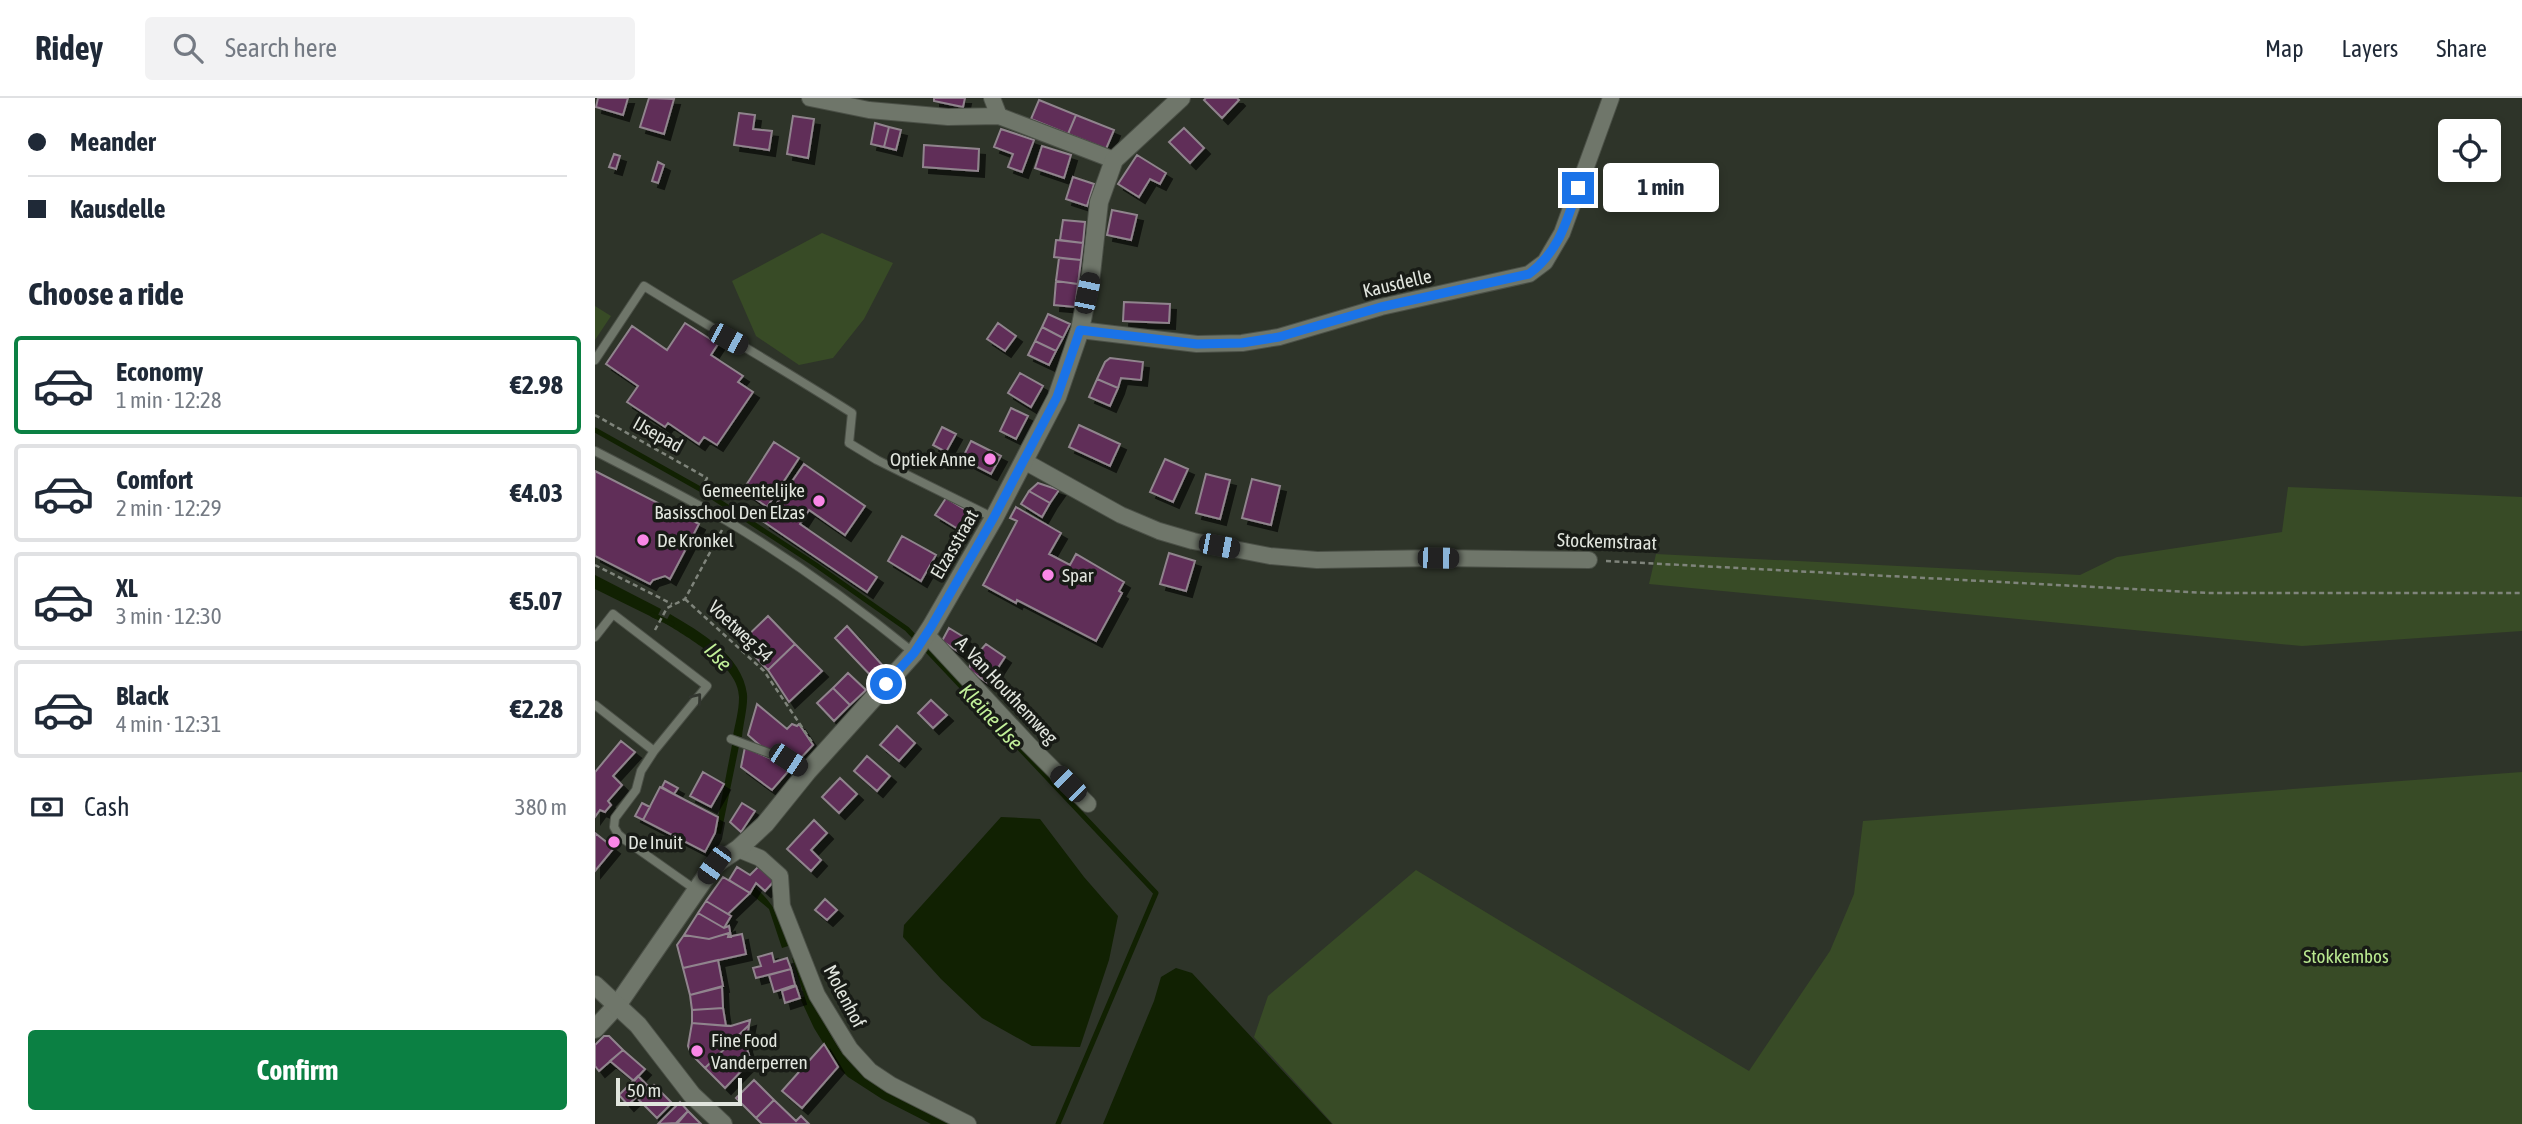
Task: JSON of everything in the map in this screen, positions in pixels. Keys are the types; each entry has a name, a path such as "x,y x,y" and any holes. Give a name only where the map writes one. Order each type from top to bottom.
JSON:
{"street":[{"path":"810,98 869,110 948,117 999,116 1114,160 1181,98"},
{"path":"992,98 999,116"},
{"name":"Kausdelle","path":"1080,330 1197,344 1242,343 1279,337 1381,307 1529,274 1545,262 1562,233 1611,98"},
{"name":"Elzasstraat","path":"595,1029 618,1004 714,865 738,849 765,824 807,772 921,643 994,517 1057,397 1080,330 1091,274 1099,202 1114,160"},
{"name":"Stockemstraat","path":"1024,461 1121,515 1159,531 1193,541 1270,556 1317,560 1589,560"},
{"name":"A. Van Houthemweg","path":"921,643 1088,804"},
{"name":"Molenhof","path":"738,849 760,858 780,876 782,906 817,995 850,1049 870,1071 891,1085 968,1124"},
{"path":"595,985 638,1025 692,1095 723,1124"}],"lane":[{"path":"595,360 644,286 852,413 849,443 877,460 994,517"},
{"path":"595,451 727,521 829,588 921,643"},
{"path":"595,637 613,614 707,686 654,751 641,771 636,790 615,818 614,827 625,840 696,890"},
{"path":"595,705 654,751"},
{"path":"731,738 788,760 807,772"}],"path":[{"name":"IJsepad","path":"595,415 707,479 697,498"},
{"path":"657,627 667,608 685,599 727,521"},
{"name":"Stockemstraat","path":"1589,560 2208,593 2522,593"},
{"path":"595,565 672,604"},
{"name":"Voetweg 54","path":"685,599 764,671 822,756"}],"green space":[{"path":"822,233 893,263 864,319 833,358 799,365 756,336 732,281"},
{"path":"595,306 611,316 595,340"},
{"path":"2288,487 2522,497 2522,631 2302,646 1649,584 1656,554 2080,575 2117,557 2282,532"},
{"name":"Stokkembos","path":"2522,772 2522,1124 1333,1124 1254,1037 1268,996 1416,870 1749,1071 1830,951 1854,894 1863,821"}],"water":[{"path":"595,575 661,609 656,619 595,589"},
{"path":"670,614 718,646 737,668 747,694 742,737 733,736 739,698 731,675 711,654 665,623"},
{"path":"732,745 739,746 721,834 715,833"},
{"path":"1001,817 1040,819 1118,916 1109,960 1080,1047 1032,1046 982,1018 941,979 903,937 904,925"},
{"path":"755,887 777,913 791,945 782,948 769,909 750,893"},
{"path":"1176,968 1192,973 1332,1124 1103,1124 1154,1001 1161,977"},
{"path":"811,994 831,1036 852,1065 881,1087 951,1124 931,1124 882,1099 848,1077 838,1067 814,1028 800,998"}],"building":[{"path":"598,98 628,98 623,115 596,107"},
{"path":"649,98 674,99 664,134 640,127"},
{"path":"934,98 965,98 963,107 934,101"},
{"path":"1039,100 1076,115 1068,134 1031,119"},
{"path":"1204,100 1239,100 1222,118"},
{"path":"739,113 755,115 753,129 772,131 769,150 734,145"},
{"path":"1076,115 1114,130 1106,149 1068,134"},
{"path":"793,116 814,119 808,158 787,154"},
{"path":"875,123 889,127 884,147 871,144"},
{"path":"889,127 901,130 896,150 884,147"},
{"path":"1184,128 1204,148 1190,163 1169,142"},
{"path":"1001,129 1034,140 1022,172 1008,167 1013,154 994,147"},
{"path":"924,145 979,149 978,171 923,167"},
{"path":"1042,146 1071,155 1064,178 1035,168"},
{"path":"614,154 620,156 616,169 609,167"},
{"path":"1137,155 1166,173 1160,184 1150,179 1139,197 1118,184"},
{"path":"658,162 664,165 658,183 652,181"},
{"path":"1073,177 1094,184 1087,206 1066,199"},
{"path":"1112,210 1137,215 1131,240 1107,235"},
{"path":"1063,220 1085,222 1083,243 1060,240"},
{"path":"1056,240 1083,243 1081,260 1054,257"},
{"path":"1059,258 1081,260 1078,284 1056,281"},
{"path":"1056,281 1078,284 1075,307 1054,305"},
{"path":"1124,302 1170,304 1169,323 1123,321"},
{"path":"1048,314 1070,324 1063,338 1042,327"},
{"path":"685,323 718,344 711,355 743,376 738,382 753,392 717,445 704,437 699,444 668,423 665,427 627,402 638,386 606,364 632,326 667,350"},
{"path":"998,323 1016,336 1005,351 987,339"},
{"path":"1042,327 1063,338 1056,351 1035,341"},
{"path":"1035,341 1056,351 1049,365 1028,355"},
{"path":"1110,358 1143,362 1141,380 1121,378 1118,388 1097,379 1105,362"},
{"path":"1020,373 1043,386 1031,407 1008,393"},
{"path":"1097,379 1118,388 1110,406 1089,397"},
{"path":"1011,408 1028,416 1016,439 1000,431"},
{"path":"1079,425 1120,444 1110,466 1069,447"},
{"path":"942,427 956,434 946,452 933,445"},
{"path":"971,441 1001,456 991,474 962,459"},
{"path":"774,442 799,458 767,507 743,490"},
{"path":"1165,459 1188,469 1173,502 1150,492"},
{"path":"804,464 865,506 845,535 809,510 800,524 877,577 867,592 764,522"},
{"name":"De Kronkel","path":"595,471 699,524 670,579 665,576 653,580 650,584 595,556"},
{"path":"1206,474 1230,480 1220,519 1196,513"},
{"path":"1252,479 1280,486 1271,525 1242,518"},
{"path":"1038,483 1059,490 1050,503 1029,491"},
{"path":"1029,491 1050,503 1042,517 1021,504"},
{"path":"946,498 969,512 958,529 935,515"},
{"path":"1016,507 1061,533 1049,554 1070,565 1076,554 1124,582 1119,591 1122,593 1096,641 983,585 1017,521 1010,518"},
{"path":"902,536 936,555 921,581 888,561"},
{"path":"1169,553 1195,561 1186,591 1160,584"},
{"path":"768,616 795,644 768,670 741,642"},
{"path":"847,626 884,667 874,679 835,638"},
{"path":"949,628 967,639 959,652 942,641"},
{"path":"795,644 822,671 789,702 768,670"},
{"path":"986,644 1005,657 988,683 969,670 971,661"},
{"path":"848,673 866,690 850,705 833,688"},
{"path":"833,688 850,705 834,721 817,703"},
{"path":"931,700 947,715 933,728 918,713"},
{"path":"757,704 787,729 792,724 799,724 813,745 798,761 787,750 785,754 763,748 748,735"},
{"path":"897,726 915,743 899,761 880,745"},
{"path":"621,741 635,752 613,776 622,785 608,801 611,805 605,812 600,810 595,817 595,772"},
{"path":"745,747 791,768 772,790 741,767"},
{"path":"867,756 890,776 877,791 854,771"},
{"path":"703,772 724,784 711,807 690,796"},
{"path":"840,778 857,794 839,813 822,797"},
{"path":"665,781 678,788 674,794 662,787"},
{"path":"660,787 718,817 715,833 705,852 643,820"},
{"path":"642,803 650,807 643,820 635,816"},
{"path":"742,803 755,811 741,832 730,822"},
{"path":"814,820 827,833 811,850 821,860 811,871 787,849"},
{"path":"595,833 614,848 595,871"},
{"path":"760,865 776,879 765,891 756,883 750,893 729,880 737,867 750,875"},
{"path":"723,877 750,893 728,914 706,901"},
{"path":"825,899 837,910 827,920 815,910"},
{"path":"706,901 731,916 724,928 698,913"},
{"path":"698,913 724,928 729,926 731,937 728,937 729,933 709,939 684,935"},
{"path":"729,933 728,937 742,934 746,954 683,968 677,945 684,935 709,939"},
{"path":"772,953 774,962 787,958 791,969 756,978 753,968 761,966 758,957"},
{"path":"718,960 723,986 690,995 683,968"},
{"path":"791,969 795,985 774,992 769,975"},
{"path":"796,986 800,998 785,1003 782,991"},
{"path":"722,987 723,1008 692,1010 690,995"},
{"path":"723,1008 726,1026 692,1023 692,1010"},
{"path":"750,1020 749,1025 705,1068 691,1054 688,1046 692,1023 731,1026"},
{"path":"749,1025 746,1046 751,1061 725,1088 705,1068"},
{"path":"604,1036 609,1036 623,1050 599,1071 595,1066 595,1045"},
{"path":"824,1044 838,1067 802,1108 782,1091"},
{"path":"623,1050 645,1069 634,1081 610,1061"},
{"path":"638,1076 648,1086 628,1105 619,1095"},
{"path":"754,1080 774,1100 756,1118 736,1098"},
{"path":"654,1085 672,1103 657,1118 639,1100"},
{"path":"774,1100 796,1121 801,1116 809,1124 762,1124 756,1118"},
{"path":"680,1102 688,1111 676,1123 658,1124"},
{"path":"688,1111 701,1124 677,1124"}],"waterway":[{"name":"Kleine IJse","path":"595,430 700,489 907,629 1156,893 1058,1124"},
{"name":"IJse","path":"653,615 672,624"},
{"name":"IJse","path":"795,959 808,1000"}],"place":[{"name":"Optiek Anne","path":"990,459"},
{"name":"Gemeentelijke Basisschool Den Elzas","path":"819,501"},
{"name":"De Kronkel","path":"643,540"},
{"name":"Spar","path":"1048,575"},
{"name":"De Inuit","path":"614,842"},
{"name":"Fine Food Vanderperren","path":"697,1051"}],"route":[{"path":"886,684 914,653 931,627 994,517 1057,397 1080,330 1197,344 1242,343 1279,337 1381,307 1513,279 1529,274 1545,262 1553,251 1578,188"}]}
